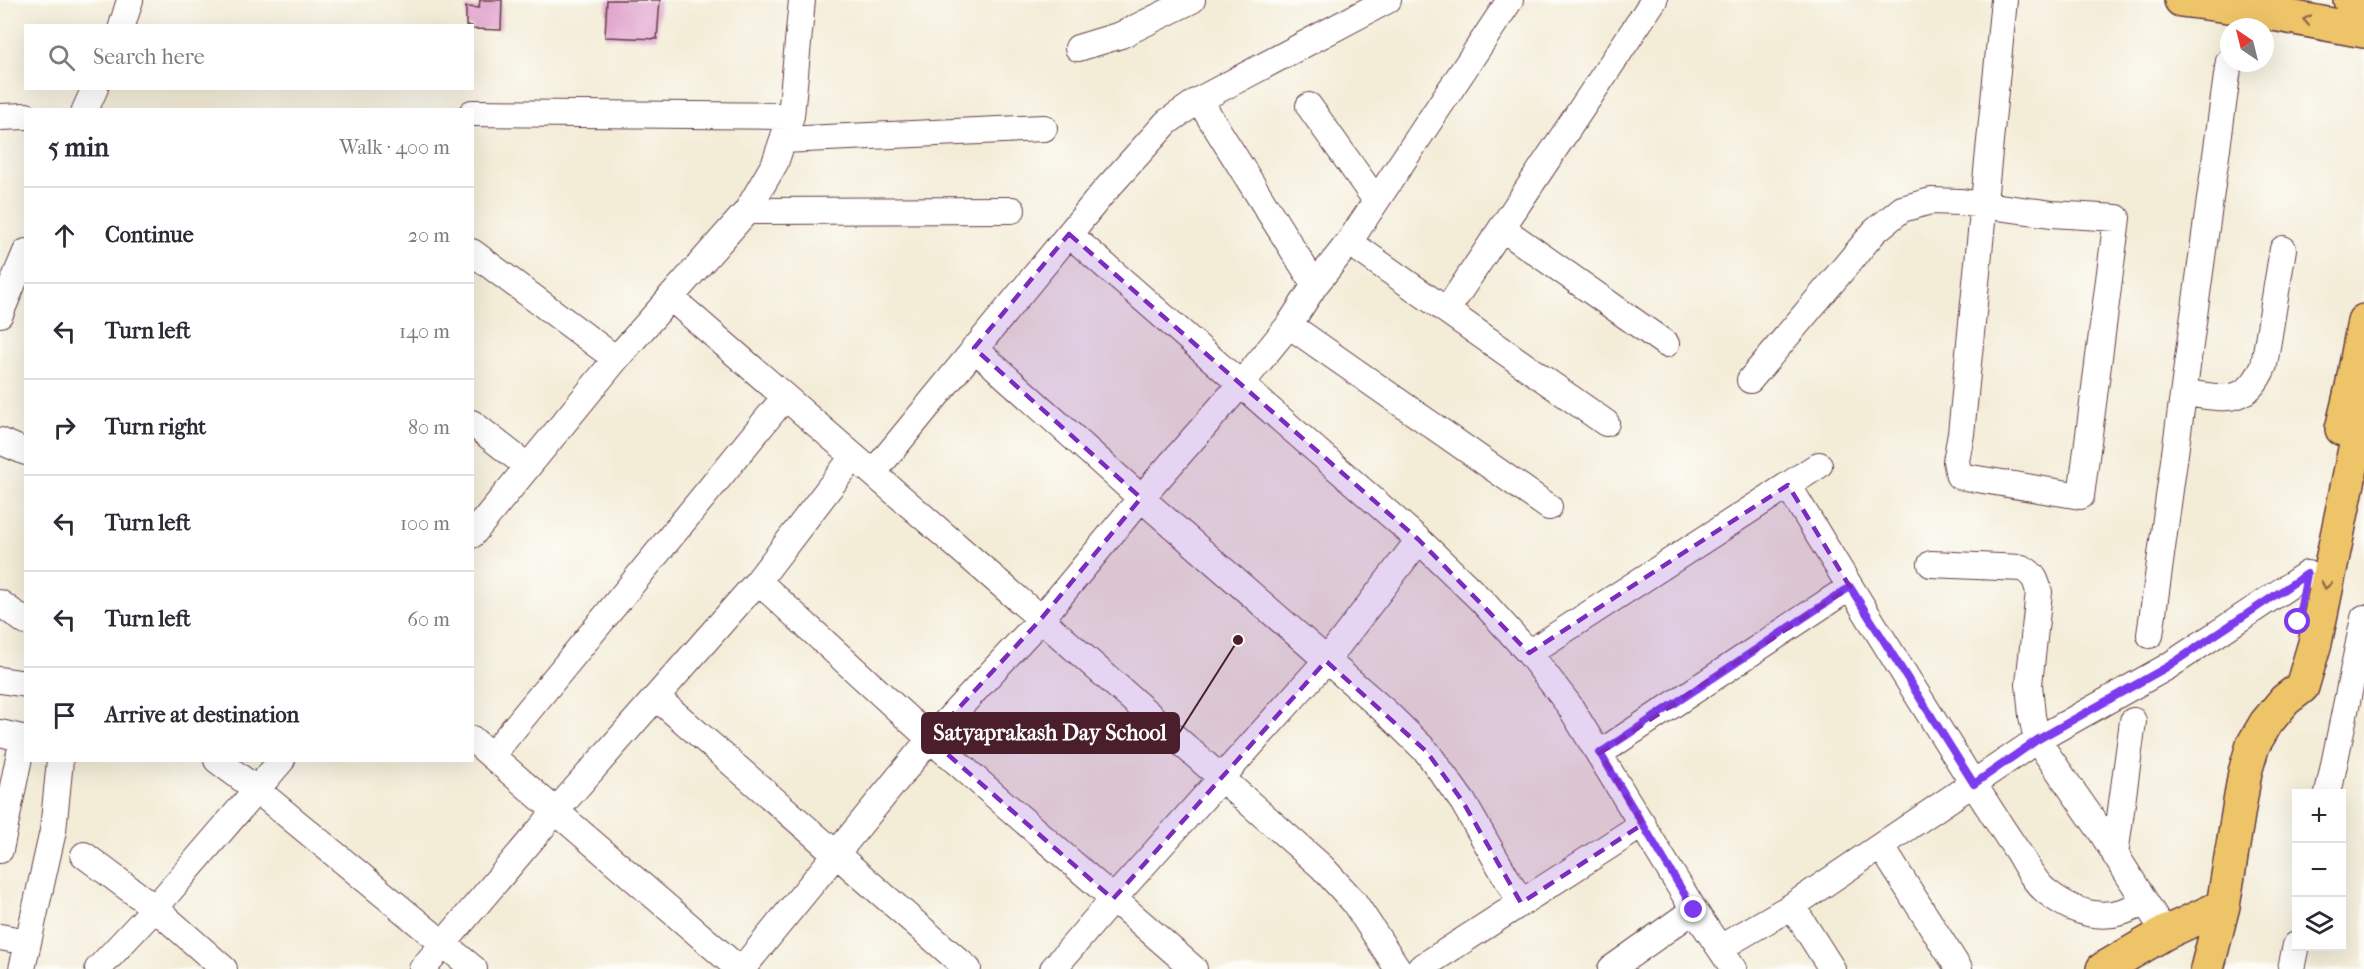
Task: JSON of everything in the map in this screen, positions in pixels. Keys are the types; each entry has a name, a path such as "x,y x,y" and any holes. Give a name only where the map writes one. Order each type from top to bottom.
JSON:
{"main road":[{"path":"2181,0 2235,17 2364,31"},
{"path":"2350,0 2364,2"},
{"path":"2285,700 2283,679 2352,387 2364,321"},
{"path":"2207,969 2223,906 2245,772 2253,745 2266,723 2285,700 2302,687 2315,643 2364,405"},
{"path":"2132,958 2223,906"}],"street":[{"path":"123,24 130,0"},
{"path":"474,532 616,359 747,211 775,163 787,128 802,0"},
{"path":"1077,48 1121,35 1192,0"},
{"path":"422,969 555,812 758,581 863,465 974,348 1167,122 1199,100 1388,0"},
{"path":"785,397 482,747 555,812 741,969 930,739 1041,619 1141,498 1241,384 1288,325 1315,285 1349,242 1375,199 1510,0"},
{"path":"1448,310 1503,229 1524,192 1654,0"},
{"path":"1750,380 1875,231 1902,209 1931,201 1982,205 2052,214 2117,218 2081,496 1959,476 1956,461 1961,434 1982,205 2004,0"},
{"path":"2150,635 2228,72"},
{"path":"86,108 94,90"},
{"path":"1199,100 1315,285"},
{"path":"1309,106 1375,199"},
{"path":"474,113 787,128 1044,128"},
{"path":"0,117 24,116"},
{"path":"747,211 1012,210"},
{"path":"1503,229 1666,344"},
{"path":"1069,234 1419,540 1483,602 1529,653 1569,705 1694,910 1727,958 1792,906 2037,740 2167,667 2307,574"},
{"path":"1349,242 1606,423"},
{"path":"2184,393 2227,397 2242,395 2257,382 2264,365 2283,249"},
{"path":"474,253 616,359"},
{"path":"0,314 6,286 24,255"},
{"path":"670,297 1322,867 1354,903 1398,969"},
{"path":"1288,325 1549,507"},
{"path":"974,348 1141,498 1386,712 1427,752 1463,802 1521,903"},
{"path":"474,425 527,466"},
{"path":"0,441 24,451"},
{"path":"1529,653 1819,465"},
{"path":"1788,485 2031,874 2046,892 2070,906 2096,915 2128,912 2144,902"},
{"path":"1053,969 1326,661 1419,540"},
{"path":"1931,564 2022,568 2031,573 2037,581 2039,592 2029,684 2037,740 2144,902 2132,958"},
{"path":"758,581 930,739 1194,969"},
{"path":"1600,753 1850,587"},
{"path":"0,605 24,621"},
{"path":"2329,789 2364,618"},
{"path":"0,680 24,684"},
{"path":"656,697 968,969"},
{"path":"2115,855 2133,721"},
{"path":"0,849 16,737"},
{"path":"22,969 52,831 60,762"},
{"path":"220,762 257,789 474,969"},
{"path":"98,969 155,908 280,762"},
{"path":"1419,969 1643,824"},
{"path":"1881,846 1959,969"},
{"path":"84,855 155,908 224,969"},
{"path":"1792,906 1832,969"},
{"path":"1611,969 1694,910"},
{"path":"0,937 27,942"},
{"path":"2292,969 2295,951"}],"highlighted area":[{"path":"1069,234 1419,540 1529,653 1788,485 1850,587 1600,753 1643,824 1521,903 1463,802 1427,752 1326,661 1113,899 930,739 1041,619 1141,498 974,348"}],"building":[{"path":"480,0 502,0 501,30 474,29 474,24 466,24 466,7 479,8"},
{"path":"607,0 660,0 657,39 605,37"}],"place":[{"name":"Satyaprakash Day School","path":"1238,640"}],"route":[{"path":"1694,910 1600,753 1850,587 1974,784 2037,740 2167,667 2307,574 2298,622"}]}
